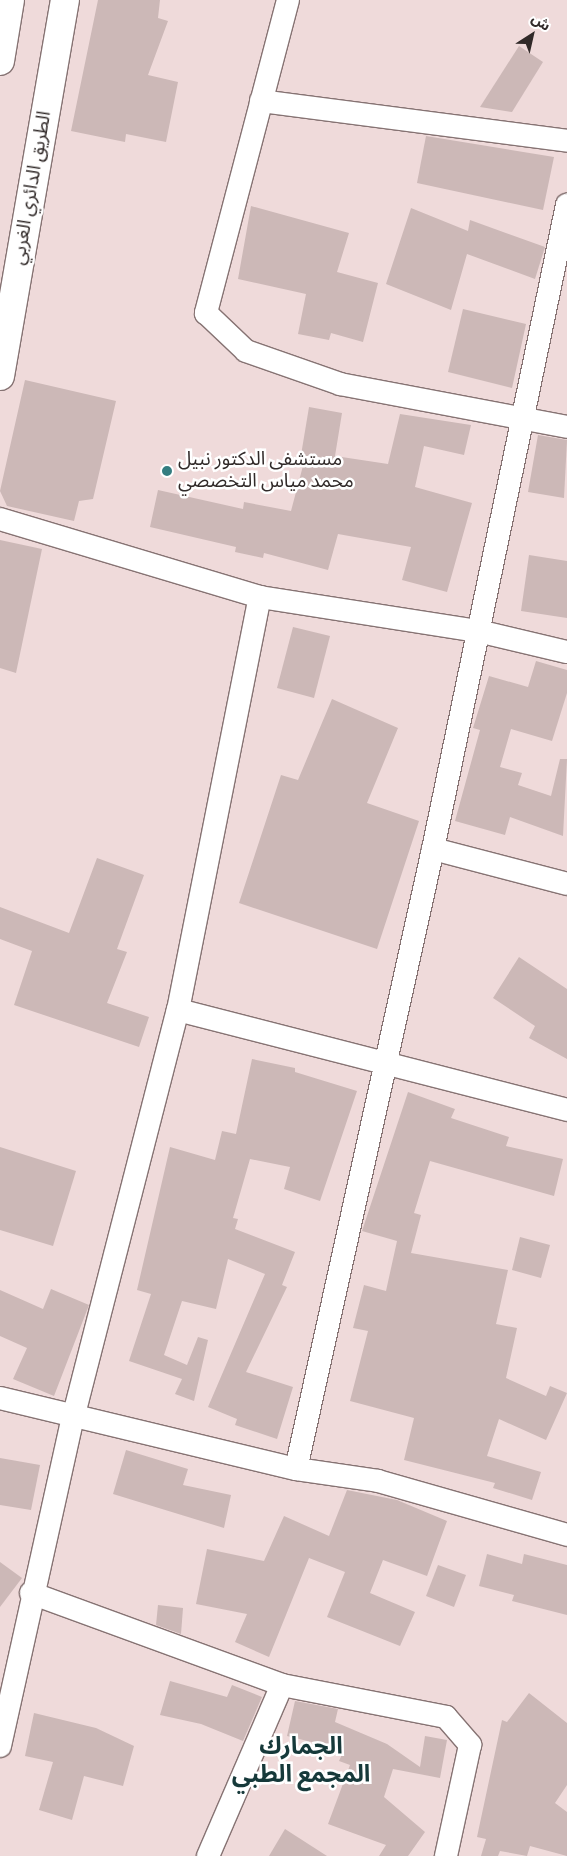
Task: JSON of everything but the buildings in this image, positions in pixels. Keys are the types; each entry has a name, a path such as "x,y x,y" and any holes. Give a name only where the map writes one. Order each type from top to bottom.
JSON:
{"main road":[{"path":"0,61 10,0"},
{"name":"الطريق الدائري الغربي","path":"0,376 65,0"}],"street":[{"path":"288,0 206,313 246,352 340,384 522,415 567,427"},
{"path":"261,101 567,140"},
{"path":"296,1469 433,849 567,205"},
{"path":"0,519 260,598 478,631 567,652"},
{"path":"0,1746 31,1593 73,1418 178,1010 260,598"},
{"path":"433,849 567,884"},
{"path":"178,1010 567,1110"},
{"path":"0,1398 73,1418 296,1469 378,1480 567,1535"},
{"path":"31,1593 282,1685 446,1717 470,1745 446,1856"},
{"path":"208,1856 282,1685"}],"place":[{"name":"مستشفى الدكتور نبيل محمد مياس التخصصي","path":"167,471"}],"district":[{"name":"الجمارك المجمع الطبي","path":"301,1761"}]}
